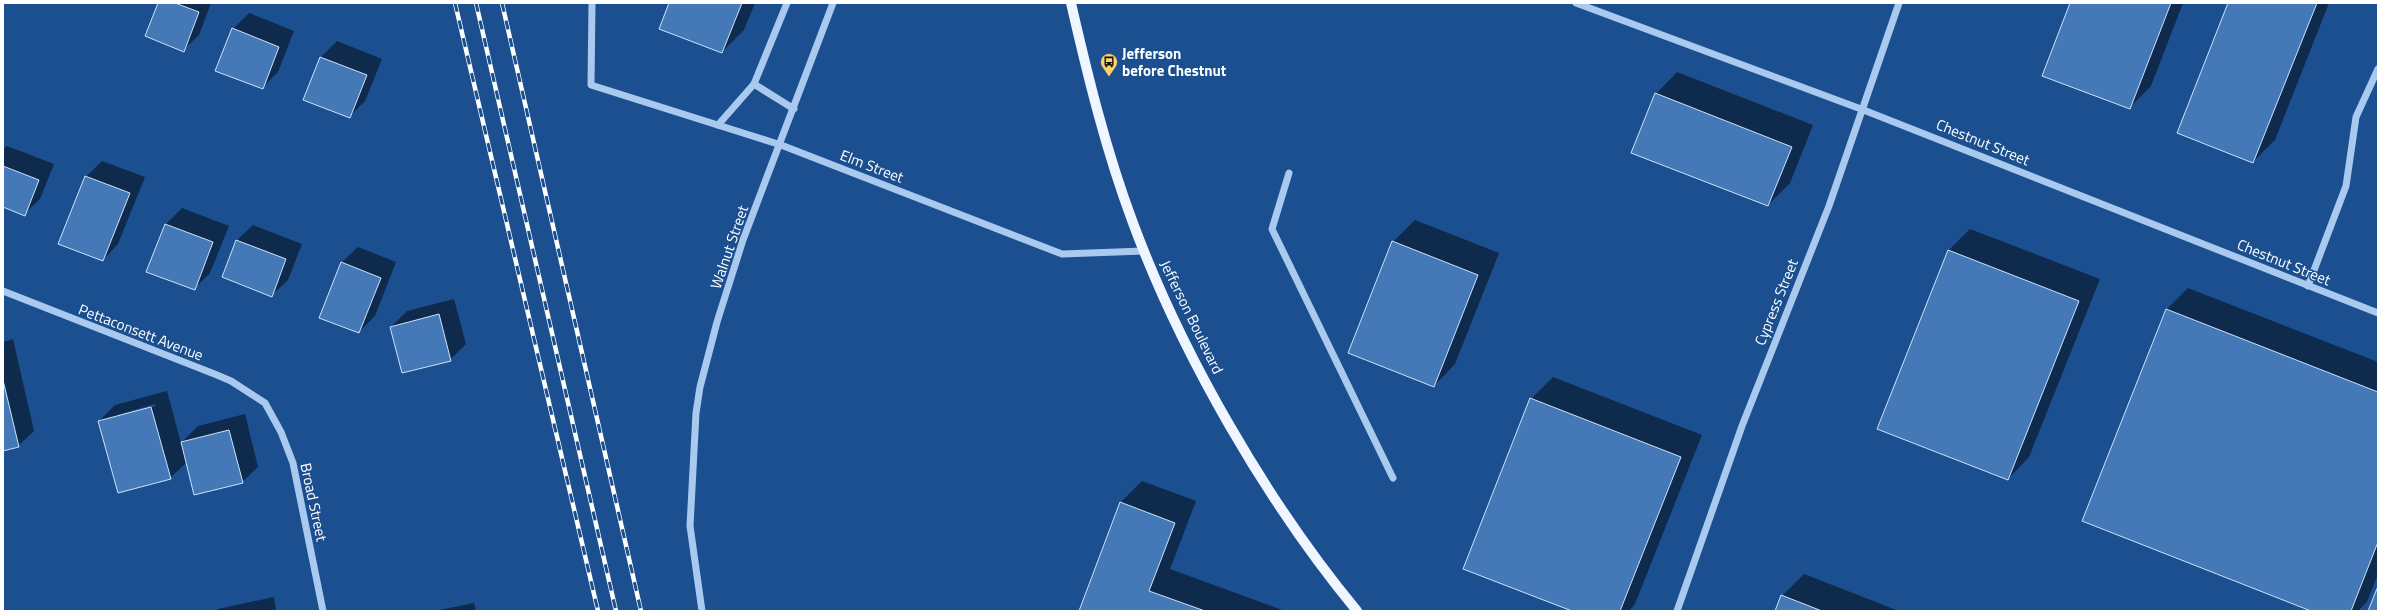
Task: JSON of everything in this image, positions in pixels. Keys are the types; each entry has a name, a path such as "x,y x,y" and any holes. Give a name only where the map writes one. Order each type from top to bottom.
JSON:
{"main road":[{"name":"Jefferson Boulevard","path":"1071,3 1083,57 1116,176 1144,250 1192,356 1224,415 1290,519 1357,611"}],"street":[{"name":"Elm Street","path":"592,3 591,85 780,145 1062,254 1144,250"},
{"path":"718,125 754,84 786,3"},
{"name":"Walnut Street","path":"702,611 690,526 696,413 702,381 717,322 743,240 833,3"},
{"name":"Chestnut Street","path":"1576,3 1861,109 2378,313"},
{"name":"Cypress Street","path":"1677,611 1742,426 1829,206 1861,109 1899,3"},
{"path":"2308,286 2346,186 2356,117 2378,69"},
{"path":"754,84 794,109"},
{"path":"1289,173 1272,229 1393,478"},
{"name":"Pettaconsett Avenue","path":"3,291 217,375 231,381 265,403"},
{"name":"Broad Street","path":"265,403 281,432 293,463 323,611"}],"building":[{"path":"158,3 175,3 199,12 184,52 145,36"},
{"path":"669,3 742,3 722,53 659,29"},
{"path":"2070,3 2171,3 2130,109 2042,76"},
{"path":"2228,3 2317,3 2253,163 2177,133"},
{"path":"232,28 279,47 263,89 215,71"},
{"path":"320,57 367,75 350,118 303,100"},
{"path":"1655,93 1792,147 1768,206 1631,153"},
{"path":"3,166 39,180 25,216 3,207"},
{"path":"85,176 130,193 103,261 58,244"},
{"path":"165,224 213,242 195,290 146,272"},
{"path":"236,240 286,259 272,297 222,277"},
{"path":"1392,241 1478,275 1434,387 1348,353"},
{"path":"1948,250 2079,301 2008,480 1877,429"},
{"path":"341,262 381,278 359,333 319,318"},
{"path":"2166,309 2378,392 2378,542 2351,611 2311,611 2082,521"},
{"path":"439,314 451,361 402,373 390,327"},
{"path":"3,380 19,447 3,451"},
{"path":"1530,398 1681,457 1620,611 1572,611 1463,569"},
{"path":"151,407 171,479 118,493 98,421"},
{"path":"229,430 243,483 194,495 181,442"},
{"path":"1120,502 1175,523 1149,591 1205,611 1079,611"},
{"path":"2378,586 2378,611 2368,611"},
{"path":"1781,595 1822,611 1775,611"}],"railway":[{"path":"455,3 598,611"},
{"path":"476,3 616,611"},
{"path":"502,3 641,611"}],"place":[{"name":"Jefferson before Chestnut","path":"1109,77"}]}
